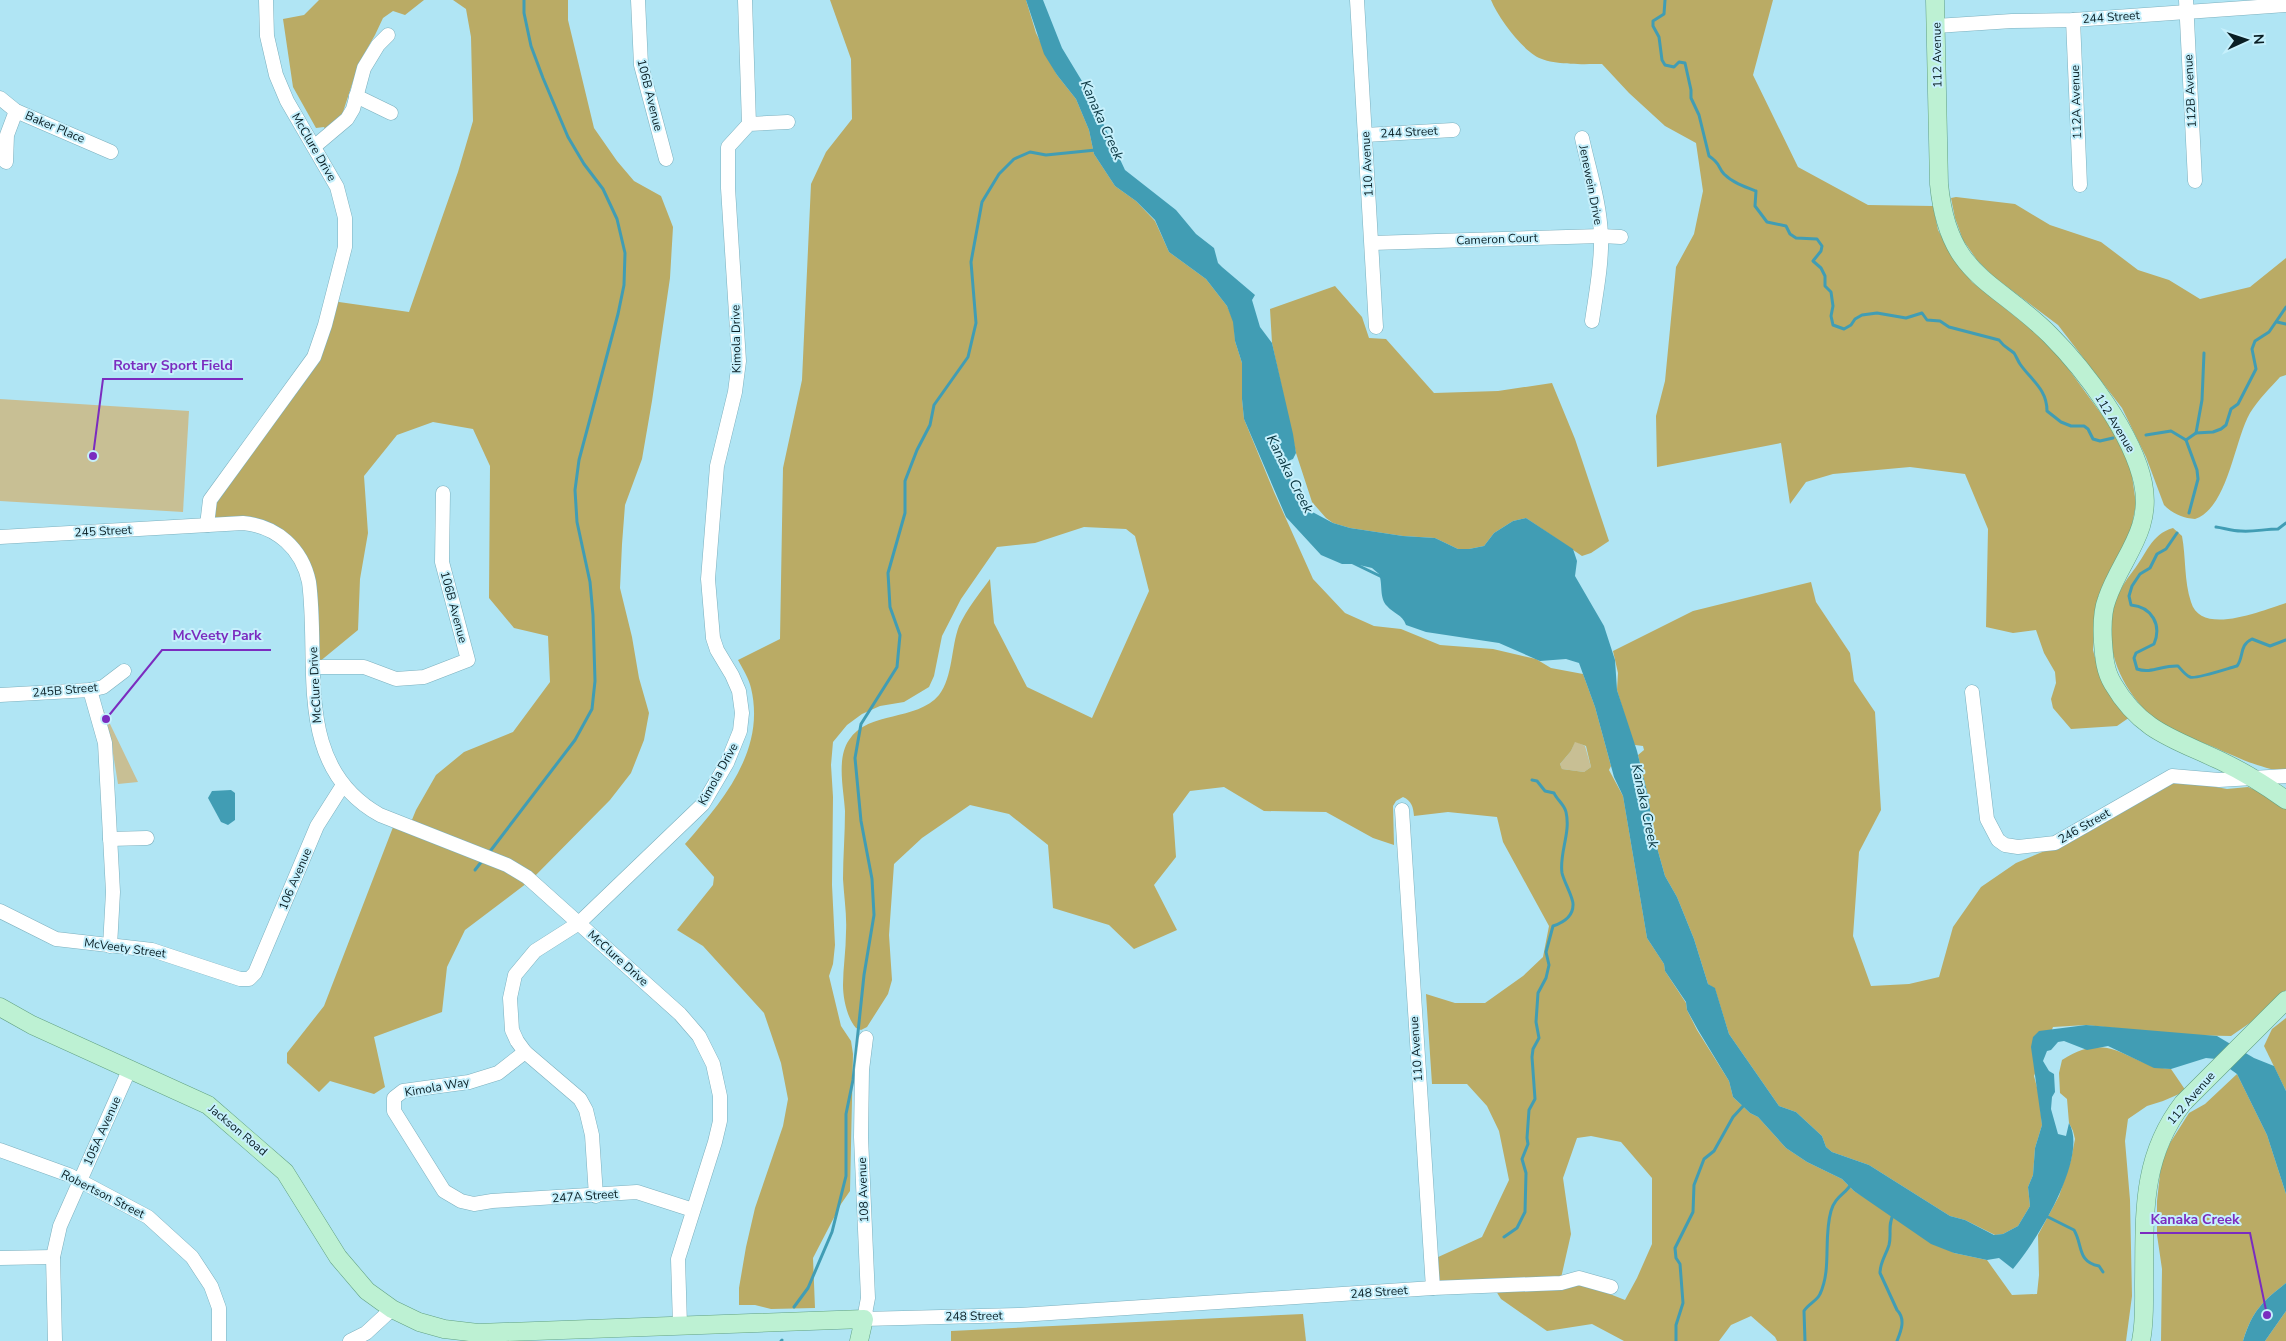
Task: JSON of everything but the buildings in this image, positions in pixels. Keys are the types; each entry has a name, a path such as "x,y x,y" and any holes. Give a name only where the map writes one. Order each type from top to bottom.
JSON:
{"main road":[{"name":"112 Avenue","path":"1935,0 1939,184 1943,214 1951,238 1957,250 1976,273 2050,335 2074,364 2103,401 2120,427 2136,460 2141,477 2144,504 2142,522 2133,547 2105,606 2103,623 2104,655 2108,675 2123,699 2149,726 2170,739 2254,778 2286,800"},
{"name":"112 Avenue","path":"2141,1341 2144,1316 2147,1199 2155,1154 2169,1122 2183,1104 2212,1072 2286,1000"},
{"name":"Jackson Road","path":"0,1006 32,1024 208,1105 275,1161 288,1176 348,1271 367,1291 392,1309"},
{"name":"248 Street","path":"392,1309 419,1322 456,1332 536,1336 680,1325 864,1318"},
{"name":"108 Avenue","path":"859,1341 864,1318"}],"street":[{"name":"McClure Drive","path":"266,0 267,36 276,75 284,96 338,187 345,225 343,254 318,348 309,364 210,500 207,525 243,524 263,526 282,538 296,552 304,566 309,582 318,730 327,758 343,785 366,806 380,815 516,869 531,880 687,1020 699,1036 711,1058 719,1089 720,1121 678,1259 680,1325"},
{"name":"106B Avenue","path":"638,0 641,65 666,159"},
{"path":"745,0 749,124 788,122"},
{"name":"110 Avenue","path":"1358,0 1376,327"},
{"name":"244 Street","path":"1936,26 2012,21 2073,20 2186,6 2286,4"},
{"name":"112B Avenue","path":"2186,6 2195,181"},
{"name":"112A Avenue","path":"2073,20 2080,185"},
{"path":"315,146 347,118 364,68 370,56 388,35"},
{"path":"356,96 391,113"},
{"name":"Baker Place","path":"0,98 16,111 111,152"},
{"path":"6,162 7,135 16,111"},
{"name":"Kimola Drive","path":"596,1196 592,1135 586,1110 580,1099 525,1052 512,1030 510,998 515,975 535,951 579,923 703,804 727,763 740,731 742,713 738,690 732,675 717,650 713,638 708,579 717,466 735,392 739,361 728,188 728,147 749,124"},
{"name":"244 Street","path":"1365,134 1453,130"},
{"name":"Jenewein Drive","path":"1582,138 1599,215 1601,236 1601,254 1592,321"},
{"name":"Cameron Court","path":"1372,243 1601,236 1622,237"},
{"name":"106B Avenue","path":"313,667 364,667 396,679 424,677 468,660 442,562 444,493"},
{"name":"245 Street","path":"0,537 207,525"},
{"name":"245B Street","path":"0,695 90,690 103,687 124,671"},
{"path":"90,690 105,743 113,892 110,946"},
{"name":"246 Street","path":"1972,692 1987,819 1998,840 2004,845 2018,847 2055,843 2172,776 2218,780 2254,778"},
{"path":"2254,778 2286,776"},
{"name":"106 Avenue","path":"252,976 317,826 343,785"},
{"name":"110 Avenue","path":"1402,810 1433,1288"},
{"path":"110,839 147,838"},
{"name":"McVeety Street","path":"0,911 56,939 152,950 240,979 252,976"},
{"name":"108 Avenue","path":"864,1318 868,1298 861,1137 862,1070 866,1038"},
{"name":"Kimola Way","path":"474,1204 461,1201 444,1191 394,1111 394,1098 403,1091 469,1082 498,1073 525,1052"},
{"name":"105A Avenue","path":"56,1341 53,1257 60,1226 130,1068"},
{"name":"Robertson Street","path":"0,1150 79,1180 148,1217 192,1257 202,1270 216,1297 219,1308 219,1341"},
{"name":"247A Street","path":"474,1204 492,1201 637,1192 693,1210"},
{"path":"0,1258 53,1257"},
{"name":"248 Street","path":"864,1318 1020,1315 1433,1288 1561,1283 1579,1278 1612,1287"},
{"path":"350,1341 366,1333 392,1309"}],"shaded area":[{"path":"319,0 424,0 405,15 393,11 383,18 359,63 342,115 325,129 324,127 316,128 293,87 283,19 304,15"},
{"path":"453,0 568,0 568,20 594,128 617,161 634,181 661,196 673,227 670,278 652,401 642,459 625,505 622,544 620,588 632,637 639,678 649,713 644,740 631,773 610,800 531,880 465,930 447,967 442,1012 374,1037 385,1087 374,1094 330,1081 319,1092 287,1063 287,1053 324,1006 395,822 409,827 416,810 436,775 464,752 513,732 550,682 548,636 514,628 489,598 490,466 473,429 433,422 397,435 364,476 368,533 360,579 358,630 313,667 306,570 270,529 207,525 208,505 299,379 332,301 409,312 458,172 473,121 471,37 466,9"},
{"path":"830,0 1026,0 1036,33 1057,75 1076,99 1089,130 1094,154 1115,186 1136,201 1155,221 1169,252 1206,279 1227,306 1234,322 1235,341 1242,363 1244,419 1313,579 1345,613 1374,626 1401,629 1440,645 1493,649 1536,659 1551,668 1583,674 1595,707 1611,766 1609,770 1623,796 1647,938 1664,964 1665,971 1686,1003 1687,1010 1697,1030 1729,1081 1733,1097 1750,1113 1758,1117 1786,1148 1807,1162 1842,1179 1854,1191 1954,1253 1987,1260 2012,1295 2037,1294 2039,1275 2038,1235 2059,1196 2071,1160 2075,1139 2069,1123 2067,1099 2060,1093 2059,1073 2062,1060 2079,1051 2094,1047 2107,1048 2142,1062 2171,1069 2186,1091 2147,1106 2128,1119 2125,1141 2130,1200 2132,1296 2126,1341 1777,1341 1751,1316 1731,1325 1719,1341 1624,1341 1592,1324 1547,1331 1501,1299 1496,1291 1582,1283 1625,1300 1652,1244 1652,1178 1621,1142 1591,1136 1577,1138 1563,1178 1571,1234 1561,1278 1442,1282 1438,1280 1436,1258 1482,1237 1509,1180 1499,1131 1487,1106 1467,1084 1432,1084 1426,994 1455,1003 1485,1003 1523,976 1543,957 1549,926 1503,842 1497,817 1448,812 1414,816 1412,805 1403,797 1396,801 1393,806 1394,845 1373,838 1326,812 1264,811 1224,787 1190,791 1173,814 1176,857 1154,885 1177,930 1134,949 1109,925 1053,908 1048,845 1009,814 970,805 922,838 894,864 889,935 892,980 888,994 867,1027 861,1030 856,1028 848,1013 843,990 846,913 843,879 845,811 842,765 845,748 849,740 868,724 918,709 939,695 947,680 959,626 969,608 990,579 994,623 1027,687 1092,718 1149,591 1135,536 1126,529 1084,527 1035,543 997,547 961,599 942,636 934,676 929,687 904,702 880,706 862,714 847,725 833,742 831,765 833,797 832,885 835,945 833,964 829,976 841,1026 851,1041 853,1054 850,1191 841,1204 813,1258 815,1308 771,1309 755,1305 739,1305 739,1288 755,1208 783,1126 788,1099 781,1063 764,1013 703,946 677,930 713,885 714,877 685,844 727,792 747,753 752,732 754,711 751,688 738,660 780,639 783,468 802,380 811,184 826,152 852,119 851,59","holes":["1575,742 1586,746 1591,767 1584,772 1562,769 1560,764 1571,751"]},
{"path":"1491,0 1773,0 1753,75 1798,167 1868,205 1933,206 1938,230 1953,258 1972,282 2047,343 2105,419 2120,443 2131,469 2136,504 2131,530 2096,604 2093,650 2100,677 2130,717 2117,726 2071,729 2053,708 2051,699 2056,683 2055,672 2044,653 2036,630 2013,633 1986,627 1988,529 1965,474 1910,467 1833,474 1806,482 1790,504 1781,443 1657,467 1656,416 1665,381 1676,267 1694,234 1703,191 1696,143 1665,126 1629,93 1602,64 1557,63 1540,59 1534,55 1509,30"},
{"path":"1951,198 2015,204 2050,225 2101,242 2138,270 2169,280 2200,299 2250,287 2286,258 2286,375 2280,377 2250,413 2244,425 2223,488 2215,502 2206,512 2195,519 2182,517 2164,505 2146,457 2122,408 2058,325 1993,276 1977,260 1963,240 1955,218"},
{"path":"1335,286 1362,317 1369,338 1386,339 1434,393 1498,391 1552,383 1575,439 1609,541 1591,553 1582,556 1526,518 1513,521 1494,533 1484,546 1458,549 1435,538 1403,536 1350,528 1333,523 1326,518 1312,502 1296,453 1272,343 1270,309"},
{"path":"0,399 189,411 183,512 0,501"},
{"path":"2173,528 2182,536 2189,594 2197,612 2207,618 2219,620 2248,615 2286,603 2286,772 2248,762 2176,733 2157,721 2141,705 2128,688 2118,669 2112,650 2113,610 2121,590 2154,540 2165,531"},
{"path":"1811,582 1816,602 1850,653 1854,681 1875,712 1881,810 1859,852 1853,936 1871,986 1909,984 1939,977 1953,927 1981,887 2016,863 2047,850 2060,847 2094,829 2167,784 2179,780 2227,789 2248,787 2267,795 2286,809 2286,990 2257,1018 2231,1036 2181,1035 2086,1025 2053,1027 2034,1076 2039,1095 2042,1125 2035,1148 2033,1175 2028,1187 2030,1206 2018,1226 2003,1234 1995,1235 1965,1220 1950,1216 1869,1165 1832,1152 1826,1147 1822,1136 1796,1112 1779,1106 1729,1034 1715,989 1708,984 1694,939 1677,897 1665,876 1654,837 1648,796 1638,755 1644,750 1643,746 1635,745 1632,740 1617,690 1618,673 1613,651 1693,611"},
{"path":"97,697 138,782 118,784 111,741"},
{"path":"1575,741 1585,746 1591,767 1584,772 1562,769 1560,764 1571,751"},
{"path":"2286,1018 2286,1091 2264,1046 2272,1029"},
{"path":"2237,1074 2267,1135 2286,1194 2286,1283 2270,1296 2254,1314 2243,1341 2161,1341 2162,1269 2157,1235 2157,1201 2161,1165 2170,1143 2189,1113 2205,1104"},
{"path":"2286,1311 2286,1341 2265,1341"},
{"path":"1303,1314 1306,1341 951,1341 951,1331"}],"water":[{"path":"1026,0 1043,0 1062,48 1088,91 1125,170 1176,210 1196,234 1214,248 1218,263 1255,295 1252,300 1260,327 1272,343 1293,434 1296,453 1293,459 1288,461 1287,467 1291,482 1305,508 1333,523 1350,528 1403,536 1435,538 1458,549 1484,546 1494,533 1513,521 1526,518 1573,549 1577,561 1575,576 1604,626 1615,660 1617,690 1637,751 1648,796 1654,837 1665,876 1677,897 1694,939 1708,984 1715,988 1729,1034 1779,1106 1796,1112 1822,1136 1826,1147 1832,1152 1869,1165 1950,1216 1965,1220 1994,1235 2003,1234 2018,1226 2030,1206 2028,1187 2033,1175 2035,1148 2042,1125 2031,1047 2033,1037 2039,1031 2086,1025 2217,1036 2254,1058 2274,1066 2286,1091 2286,1194 2267,1135 2237,1074 2216,1059 2206,1058 2171,1069 2154,1068 2108,1046 2087,1050 2064,1041 2058,1042 2051,1050 2047,1051 2043,1061 2049,1071 2054,1074 2055,1092 2052,1097 2051,1109 2058,1134 2066,1136 2069,1123 2073,1138 2072,1156 2057,1199 2034,1240 2013,1269 1999,1258 1987,1260 1954,1253 1931,1244 1854,1191 1842,1179 1807,1162 1786,1148 1758,1117 1750,1113 1733,1097 1729,1081 1687,1010 1686,1002 1665,971 1664,964 1647,938 1623,796 1614,777 1595,707 1579,663 1566,659 1540,661 1499,643 1426,632 1406,625 1400,616 1385,603 1379,574 1372,568 1355,564 1342,564 1321,555 1286,517 1244,419 1242,363 1235,341 1233,322 1227,306 1206,279 1169,252 1155,220 1136,201 1115,186 1094,154 1089,130 1076,99 1057,75 1044,54"},
{"path":"231,790 235,793 235,820 228,825 221,822 208,798 212,791"},
{"path":"2286,1283 2286,1311 2265,1341 2243,1341 2254,1314 2270,1296"}],"waterway":[{"path":"488,854 575,740 592,709 595,681 593,615 590,582 577,522 575,490 579,460 624,285 625,253 617,219 603,189 584,164 568,137 531,46 524,13 524,0"},
{"path":"1665,0 1664,14 1653,21 1653,26 1659,37 1662,60 1665,65 1674,67 1679,62 1685,63 1691,98 1699,115 1709,156 1728,177 1756,191 1755,206 1767,222 1786,226 1790,234 1796,238 1817,239 1822,246 1821,251 1813,261 1821,268 1825,276 1825,286 1831,292 1833,325 1844,329 1862,315 1877,313 1906,318 1922,313 1927,320 1940,321 1949,327 1999,340 2014,353 2020,364 2038,385 2044,397 2047,411 2061,422 2071,426 2084,426 2088,429 2093,439 2100,441 2113,438"},
{"path":"794,1307 808,1288 832,1232 846,1176 846,1114 853,1080 864,975 874,915 872,879 861,821 855,758 861,724 897,667 900,635 890,607 888,573 905,513 905,481 917,450 930,425 934,405 968,357 976,323 971,262 982,202 999,174 1014,159 1030,152 1046,155 1096,150"},
{"path":"2186,440 2196,433 2213,432 2226,425 2231,409 2238,404 2256,369 2252,349 2255,341 2269,332 2286,307"},
{"path":"2277,322 2286,324"},
{"path":"2196,433 2202,400 2204,353"},
{"path":"2146,435 2171,431 2186,440 2197,470 2198,479 2189,513"},
{"path":"2216,527 2234,531 2250,531 2278,529 2286,523"},
{"path":"2177,533 2166,549 2157,554 2150,568 2140,574 2132,586 2129,596 2131,605 2138,606 2150,613 2157,630 2154,644 2136,653 2134,658 2137,669 2147,671 2178,666 2188,676 2198,677 2237,666 2245,644 2252,639 2270,646 2286,640"},
{"name":"Kanaka Creek","path":"1351,562 1384,578"},
{"path":"1504,1237 1517,1228 1525,1212 1526,1173 1522,1159 1528,1144 1529,1110 1535,1099 1532,1057 1533,1049 1539,1038 1536,1022 1538,993 1546,978 1549,965 1546,952 1553,926 1569,916 1573,909 1572,899 1562,873 1562,858 1567,828 1566,812 1554,793 1545,791 1537,781 1532,780"},
{"path":"475,870 482,861"},
{"path":"1676,1341 1676,1325 1683,1303 1680,1264 1676,1258 1675,1248 1693,1212 1694,1185 1704,1159 1714,1151 1733,1117 1745,1104"},
{"path":"1805,1341 1804,1311 1819,1296 1824,1284 1831,1211 1835,1202 1851,1184"},
{"path":"1894,1213 1891,1222 1890,1241 1880,1273 1901,1317 1902,1325 1897,1341"},
{"path":"2044,1215 2074,1230 2084,1257 2087,1261 2099,1266 2103,1272"}],"place":[{"name":"Rotary Sport Field","path":"93,456"},
{"name":"McVeety Park","path":"106,719"},
{"name":"Kanaka Creek","path":"2267,1315"}]}
